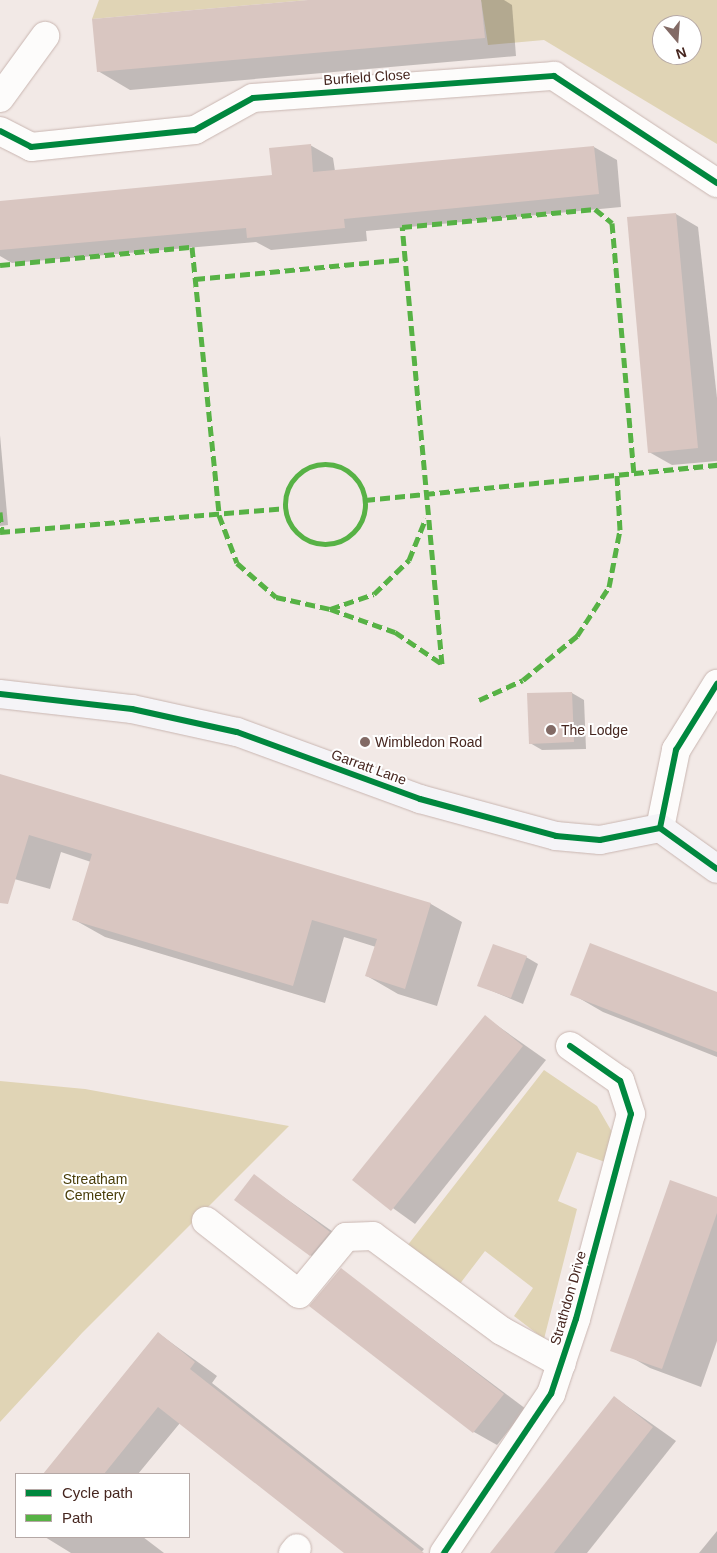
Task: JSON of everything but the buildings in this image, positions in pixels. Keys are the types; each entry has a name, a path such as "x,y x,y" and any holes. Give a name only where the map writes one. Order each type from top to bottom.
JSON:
{"main road":[{"name":"Garratt Lane","path":"0,694 132,709 237,732 420,799 556,836 600,840 660,828"},
{"path":"660,828 717,869"}],"street":[{"path":"0,98 46,36"},
{"name":"Burfield Close","path":"0,131 31,147 194,130 253,98 554,76 717,183"},
{"path":"660,828 676,750 717,684"},
{"name":"Strathdon Drive","path":"444,1553 551,1394 562,1364 631,1114 620,1081 570,1046"},
{"name":"Strathdon Drive","path":"206,1221 299,1294 346,1237 356,1233 373,1236 502,1331 562,1364"}],"green space":[{"path":"99,0 308,0 92,19"},
{"path":"481,0 717,0 717,144 544,40 488,45"},
{"path":"544,1070 597,1106 612,1132 605,1162 577,1152 558,1201 577,1209 544,1339 514,1316 533,1288 485,1251 459,1285 407,1246"},
{"name":"Streatham Cemetery","path":"0,1081 85,1089 289,1126 82,1333 0,1422"}],"marked path":[{"path":"442,664 402,227 595,209 612,223 634,474"},
{"path":"0,265 192,247 219,515 237,563 276,597 330,609 395,632 442,664"},
{"path":"195,279 406,259"},
{"path":"325,464 340,467 353,476 362,489 365,504 362,519 353,532 340,541 325,544 310,541 297,532 288,519 285,504 288,489 297,476 310,467 325,464"},
{"path":"365,500 717,465"},
{"path":"479,700 523,680 577,636 609,587 620,530 617,475"},
{"path":"0,532 284,508"},
{"path":"0,512 2,532"},
{"path":"330,609 374,594 409,560 426,518"}],"cycle path":[{"path":"0,131 31,147 195,130 253,98 554,76 717,183"},
{"path":"660,828 676,750 717,684"},
{"path":"0,694 132,709 237,732 420,799 556,836 600,840 660,828 717,869"},
{"path":"444,1553 551,1394 576,1319 631,1114 620,1081 570,1046"}],"place":[{"name":"The Lodge","path":"551,730"},
{"name":"Wimbledon Road","path":"365,742"}]}
